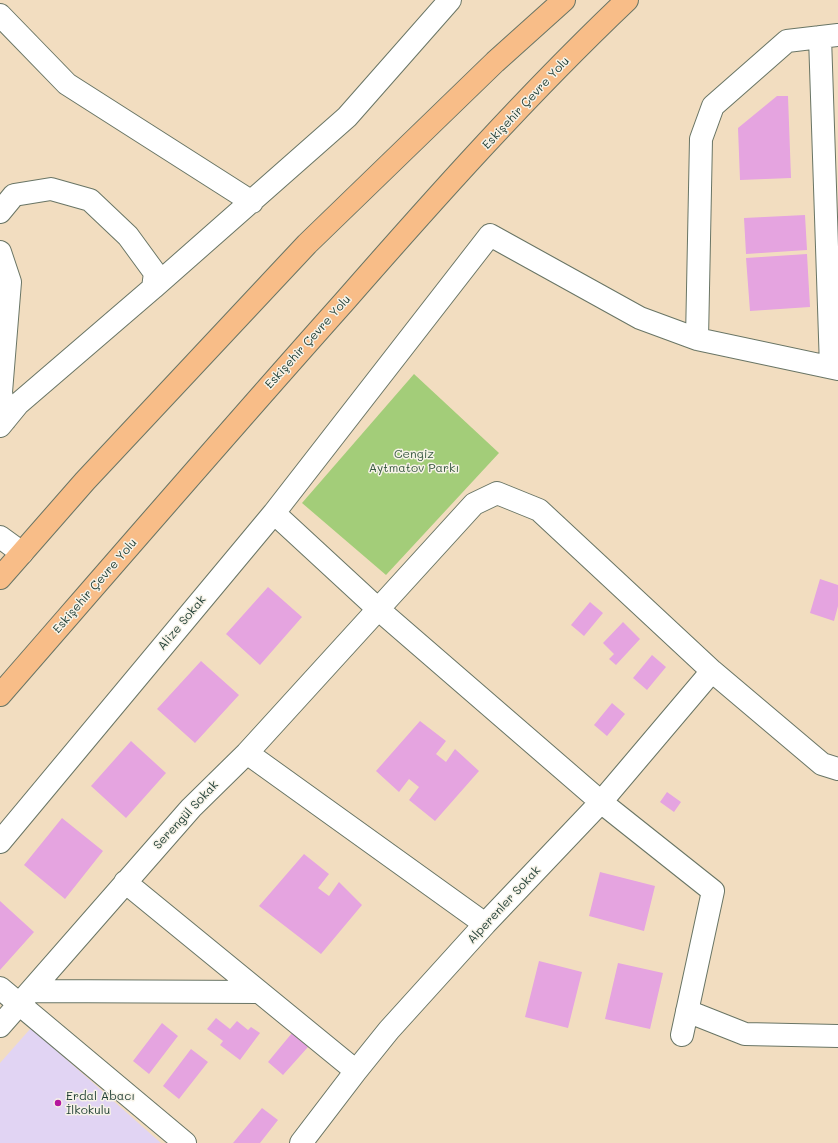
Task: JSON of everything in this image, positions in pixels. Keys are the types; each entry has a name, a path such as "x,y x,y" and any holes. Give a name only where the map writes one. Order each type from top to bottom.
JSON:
{"highway":[{"path":"0,578 85,481 307,244 496,62 564,0"},
{"name":"Eskişehir Çevre Yolu","path":"0,695 249,408 420,216 579,46 627,0"}],"street":[{"path":"2,423 18,404 252,202 347,116 450,0"},
{"path":"0,15 67,84 252,202"},
{"path":"829,36 834,368 697,339 701,140 713,106 787,41 829,36"},
{"path":"0,212 14,194 51,189 90,200 128,236 137,248 155,274 153,288"},
{"name":"Alize Sokak","path":"0,842 274,514 490,235 640,318 697,339"},
{"path":"0,252 10,282 1,392 2,423"},
{"name":"Serengül Sokak","path":"0,1026 191,808 247,753 474,504 497,493 539,510 712,670 822,764 838,769"},
{"path":"274,514 378,609 601,802 713,891 682,1035"},
{"path":"0,537 22,553"},
{"name":"Alperenler Sokak","path":"301,1143 389,1030 485,924 601,802 712,670"},
{"path":"247,753 485,924"},
{"path":"125,882 356,1071"},
{"path":"0,988 24,998 185,1143"},
{"path":"24,998 259,992"},
{"path":"687,1012 745,1034 838,1036"}],"shaded area":[{"name":"Erdal Abacı İlkokulu","path":"31,1028 161,1143 0,1143 0,1063"}],"green space":[{"name":"Cengiz Aytmatov Parkı","path":"414,374 499,453 386,575 302,503"}],"building":[{"path":"777,96 788,96 791,178 740,180 738,128"},
{"path":"805,215 807,250 746,254 744,218"},
{"path":"807,254 810,307 750,311 746,258"},
{"path":"820,579 838,585 838,606 834,621 810,613"},
{"path":"268,587 302,617 260,665 226,634"},
{"path":"590,602 603,613 584,636 571,625"},
{"path":"623,622 640,639 616,665 609,659 614,654 603,643"},
{"path":"652,655 666,667 647,690 633,678"},
{"path":"201,661 239,695 195,743 157,709"},
{"path":"612,703 625,714 607,736 594,725"},
{"path":"420,721 446,741 436,754 446,762 455,749 479,771 435,821 409,800 419,787 409,779 399,792 376,771"},
{"path":"131,741 166,773 126,818 91,786"},
{"path":"667,792 681,802 674,812 660,802"},
{"path":"62,818 103,851 65,899 24,865"},
{"path":"304,854 329,874 318,888 329,896 339,882 362,905 321,954 259,906"},
{"path":"600,872 655,886 644,931 589,916"},
{"path":"0,901 34,932 0,970"},
{"path":"539,961 582,972 568,1028 525,1017"},
{"path":"618,963 663,973 650,1029 605,1019"},
{"path":"216,1018 230,1029 237,1021 248,1030 251,1027 260,1033 240,1060 220,1045 223,1041 207,1029"},
{"path":"162,1023 178,1036 149,1074 133,1061"},
{"path":"292,1033 308,1047 283,1075 268,1062"},
{"path":"191,1049 208,1062 179,1099 163,1086"},
{"path":"262,1108 278,1120 260,1143 233,1143"}],"place":[{"name":"Erdal Abacı İlkokulu","path":"58,1103"}]}
